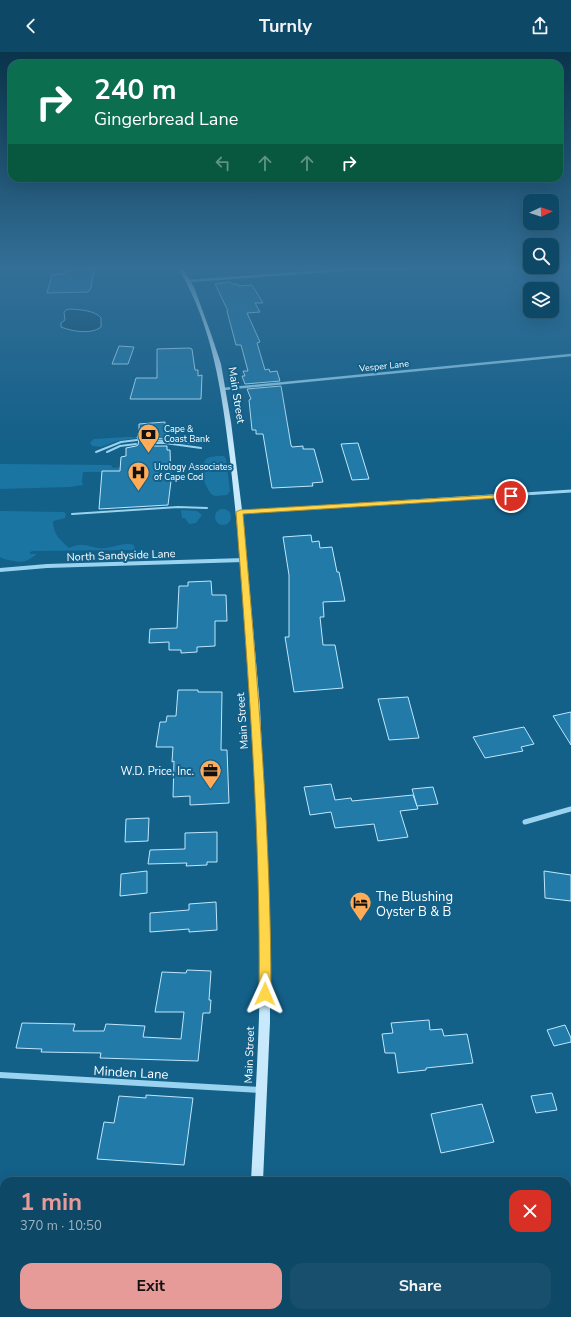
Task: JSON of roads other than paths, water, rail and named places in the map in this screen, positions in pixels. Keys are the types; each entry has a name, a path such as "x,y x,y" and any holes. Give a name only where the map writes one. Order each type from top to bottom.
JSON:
{"main road":[{"name":"Main Street","path":"206,327 223,389 240,512 256,707 262,828 265,966 257,1177"}],"street":[{"name":"Vesper Lane","path":"223,389 571,354"},
{"path":"240,512 571,492"},
{"name":"North Sandyside Lane","path":"0,570 47,566 244,560"},
{"path":"525,822 571,809"},
{"name":"Minden Lane","path":"0,1075 261,1090"}],"lane":[{"path":"96,452 121,442 137,440"},
{"path":"148,440 194,443"},
{"path":"148,443 165,443 201,448"},
{"path":"107,452 120,446 136,444"},
{"path":"72,514 178,507 208,508"}],"place":[{"name":"Cape & Coast Bank","path":"148,454"},
{"name":"Urology Associates of Cape Cod","path":"139,492"},
{"name":"W.D. Price, Inc.","path":"210,790"},
{"name":"The Blushing Oyster B & B","path":"360,922"}]}
